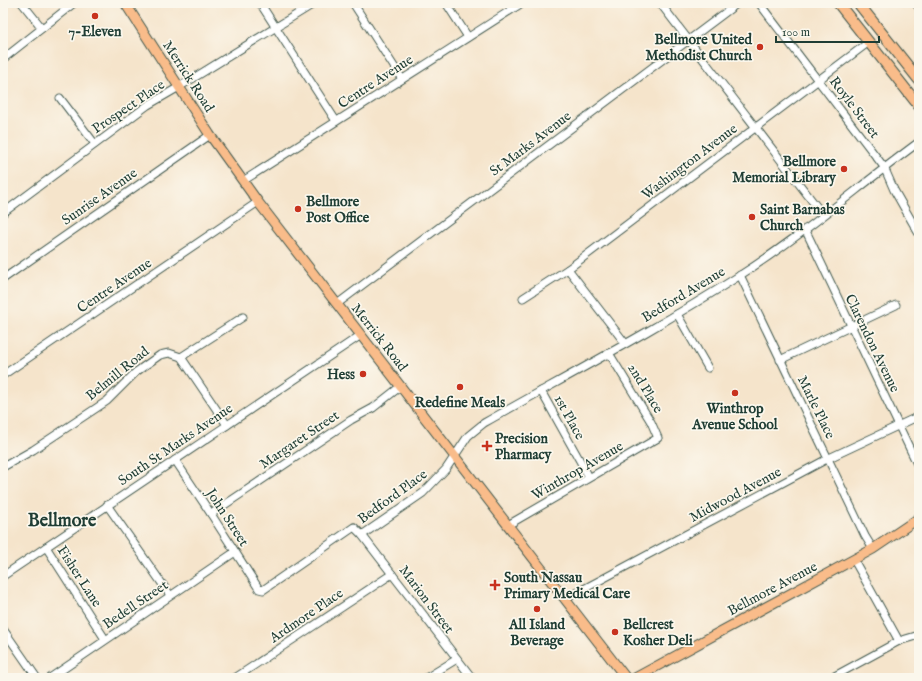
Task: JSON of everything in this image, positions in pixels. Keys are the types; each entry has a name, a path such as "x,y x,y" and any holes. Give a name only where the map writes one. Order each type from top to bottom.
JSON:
{"highway":[{"path":"838,3 919,106"},
{"path":"858,3 919,80"}],"main road":[{"name":"Merrick Road","path":"125,3 210,135 258,202 626,678"},
{"name":"Bellmore Avenue","path":"635,678 854,560 919,518"}],"street":[{"path":"22,3 42,28"},
{"path":"3,59 74,3"},
{"path":"260,3 336,122"},
{"name":"Prospect Place","path":"4,209 148,105 315,3"},
{"path":"353,3 402,80"},
{"path":"446,3 468,37"},
{"name":"Centre Avenue","path":"243,181 522,3"},
{"path":"660,3 823,215"},
{"name":"St Marks Avenue","path":"337,304 738,3"},
{"name":"Royle Street","path":"759,3 884,167 894,190 919,234"},
{"name":"Washington Avenue","path":"523,298 568,269 869,42"},
{"path":"60,98 94,144"},
{"name":"Sunrise Avenue","path":"3,279 210,135"},
{"name":"Bedford Avenue","path":"454,455 468,436 484,423 677,314 740,275 805,229 884,167 919,142"},
{"name":"Centre Avenue","path":"3,375 258,202"},
{"name":"Clarendon Avenue","path":"805,229 919,468"},
{"path":"568,269 625,343"},
{"name":"Marle Place","path":"740,275 872,549"},
{"path":"780,360 896,305"},
{"path":"677,314 708,368"},
{"path":"227,425 181,357 243,317"},
{"name":"South St Marks Avenue","path":"3,576 361,335"},
{"name":"Belmill Road","path":"4,465 33,450 107,401 136,372 160,355 169,353 181,357"},
{"name":"2nd Place","path":"609,353 652,422 658,438"},
{"name":"Margaret Street","path":"211,514 351,420 373,408 401,386"},
{"name":"1st Place","path":"541,391 589,477"},
{"name":"Midwood Avenue","path":"566,599 827,458 919,416"},
{"name":"Winthrop Avenue","path":"508,525 658,438"},
{"name":"Bedford Place","path":"259,590 263,590 354,527 362,535 423,493 446,470 454,455"},
{"name":"John Street","path":"175,460 259,590"},
{"path":"107,506 170,595"},
{"name":"Marion Street","path":"362,535 472,678"},
{"name":"Fisher Lane","path":"46,547 105,639"},
{"name":"Bedell Street","path":"50,678 105,639 235,552"},
{"path":"854,560 899,641"},
{"name":"Ardmore Place","path":"235,678 392,574"},
{"path":"3,629 37,678"},
{"path":"831,678 899,641 919,635"},
{"path":"426,678 457,659"}],"railway":[{"path":"912,3 919,12"}],"place":[{"name":"7-Eleven","path":"95,16"},
{"name":"Bellmore United Methodist Church","path":"760,47"},
{"name":"Bellmore Memorial Library","path":"844,169"},
{"name":"Bellmore Post Office","path":"298,209"},
{"name":"Saint Barnabas Church","path":"752,217"},
{"name":"Hess","path":"363,374"},
{"name":"Redefine Meals","path":"460,387"},
{"name":"Winthrop Avenue School","path":"735,393"},
{"name":"Precision Pharmacy","path":"487,446"},
{"name":"South Nassau Primary Medical Care","path":"495,585"},
{"name":"All Island Beverage","path":"537,609"},
{"name":"Bellcrest Kosher Deli","path":"615,632"}],"district":[{"name":"Bellmore","path":"62,520"}]}
